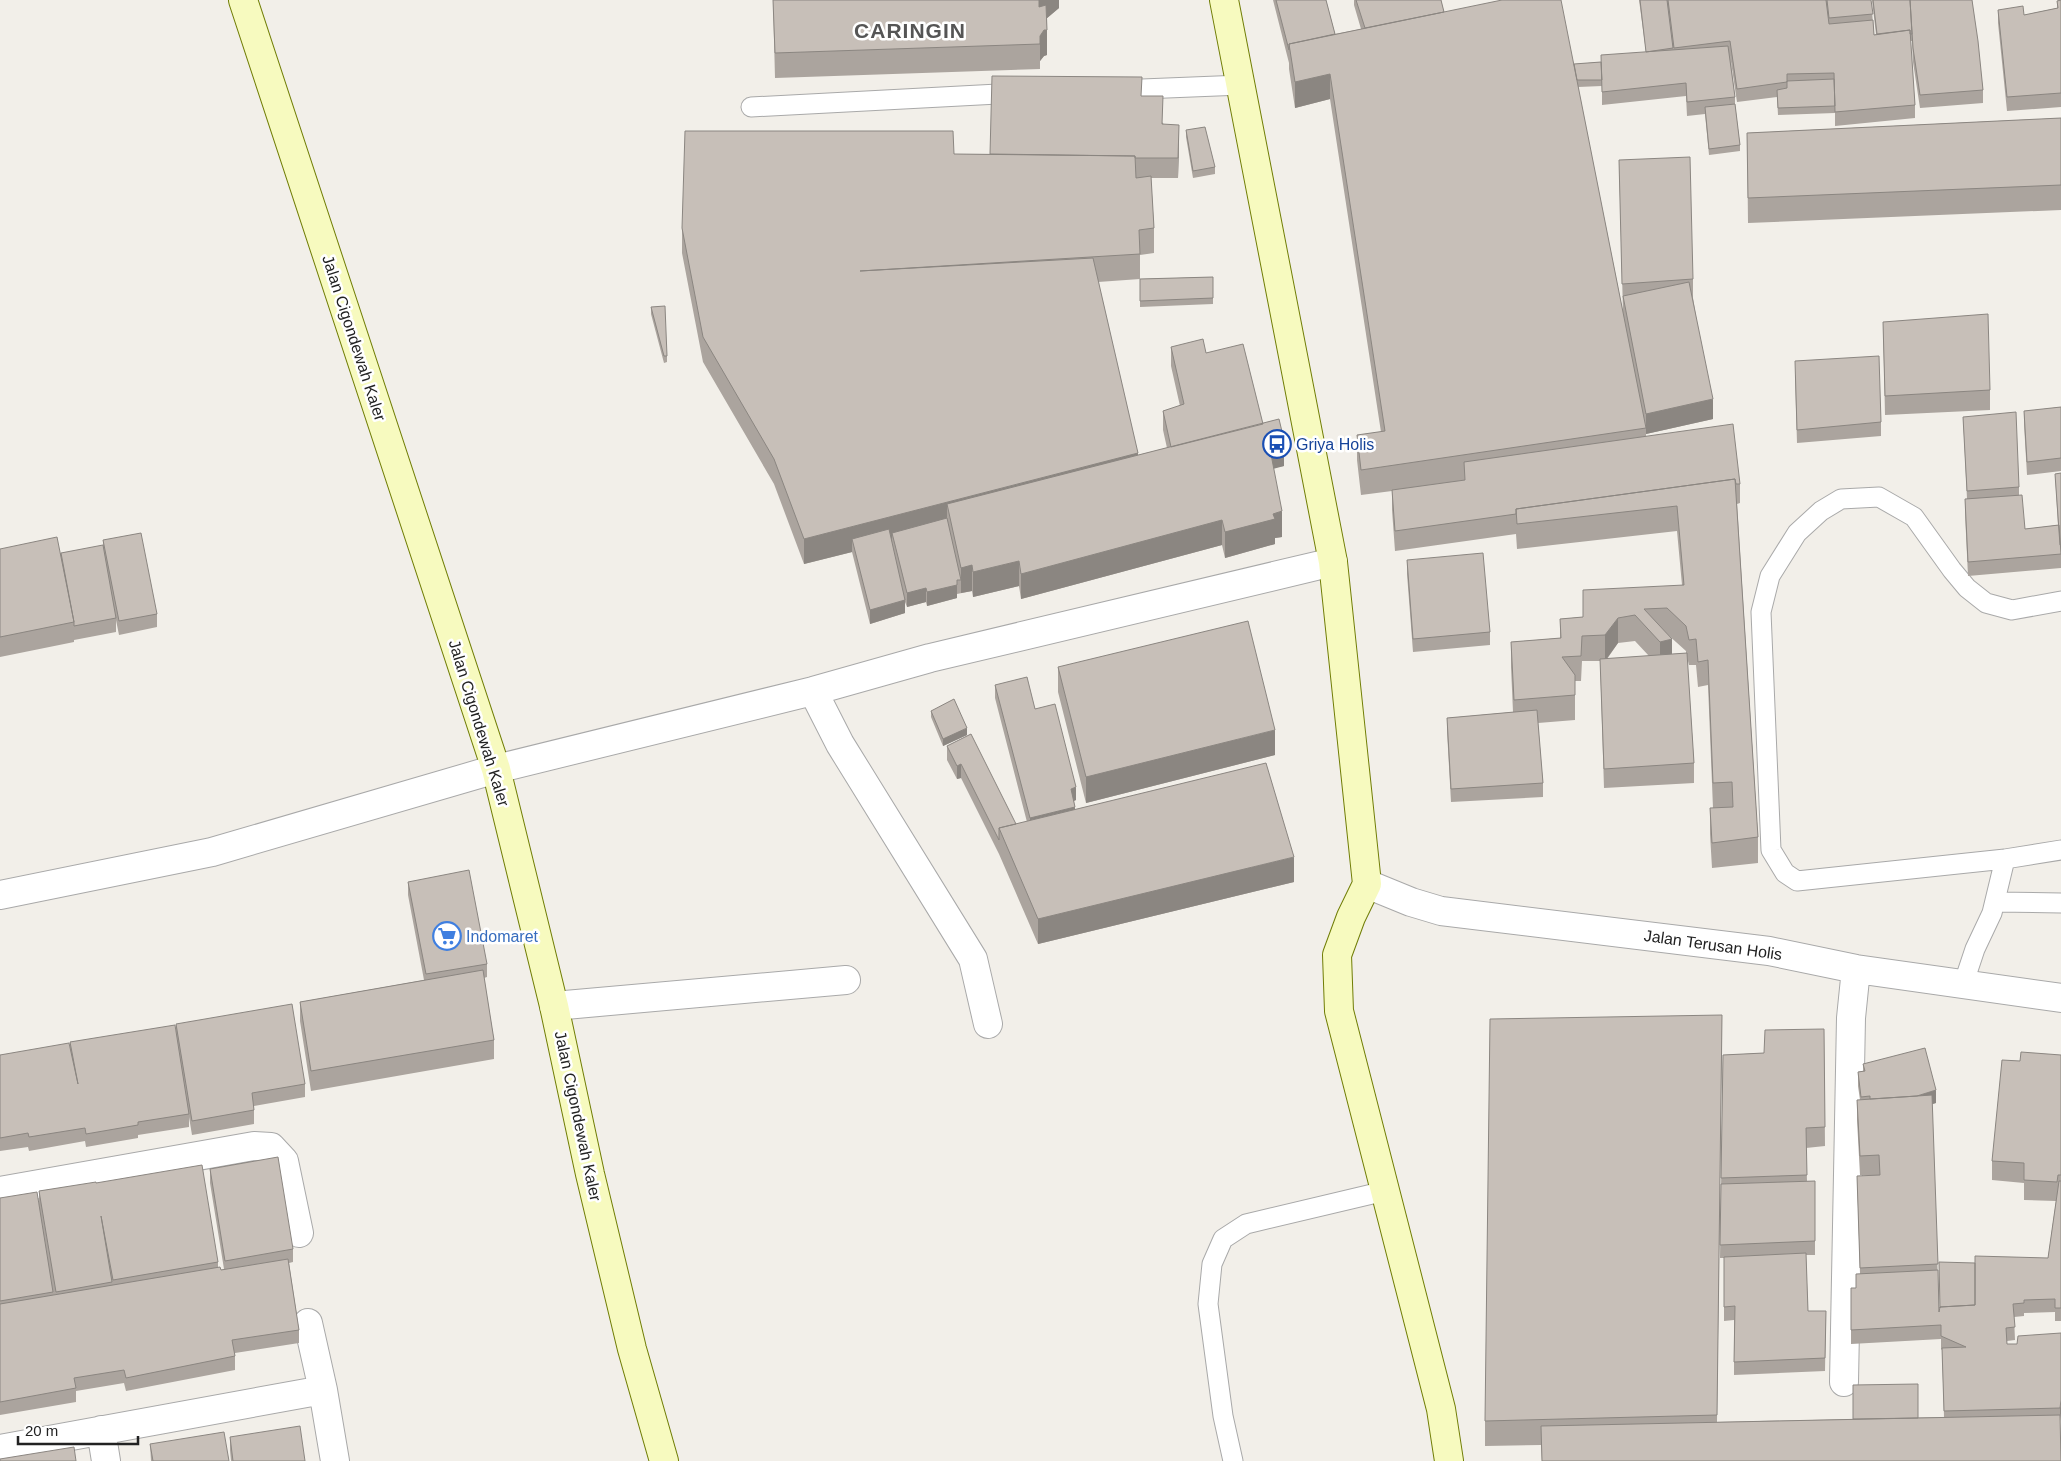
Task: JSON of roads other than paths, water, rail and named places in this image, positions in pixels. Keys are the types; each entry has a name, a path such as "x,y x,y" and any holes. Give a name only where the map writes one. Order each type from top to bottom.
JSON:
{"main road":[{"name":"Jalan Cigondewah Kaler","path":"243,0 496,768 554,1006 590,1174 632,1349 664,1461"},
{"path":"1224,0 1333,562 1367,884 1337,955 1339,1011 1441,1409 1449,1461"}],"street":[{"path":"0,894 212,852 496,768 813,691 930,658 1333,562"},
{"path":"813,691 840,744 973,960 988,1024"},
{"name":"Jalan Terusan Holis","path":"1367,884 1410,902 1441,911 1769,951 1856,969 2061,998"},
{"path":"1844,1382 1852,1018 1856,969"},
{"path":"554,1006 846,980"},
{"path":"0,1191 254,1146 271,1147 284,1161 299,1233"},
{"path":"308,1323 323,1390 335,1461"},
{"path":"0,1449 323,1390"},
{"path":"101,1430 106,1461"}],"lane":[{"path":"1096,90 1242,85"},
{"path":"751,107 1038,93"},
{"path":"2061,600 2012,610 1986,602 1967,588 1914,517 1879,497 1841,499 1821,511 1797,533 1770,576 1761,612 1770,850 1785,873 1797,881 2006,859 2061,850"},
{"path":"1963,985 1975,949 1996,902 2006,859"},
{"path":"1996,902 2061,903"},
{"path":"1233,1461 1223,1416 1208,1304 1212,1264 1223,1239 1246,1224 1385,1192"}],"place":[{"name":"Griya Holis","path":"1277,444"},
{"name":"Indomaret","path":"447,936"}],"district":[{"name":"CARINGIN","path":"910,30"}]}
